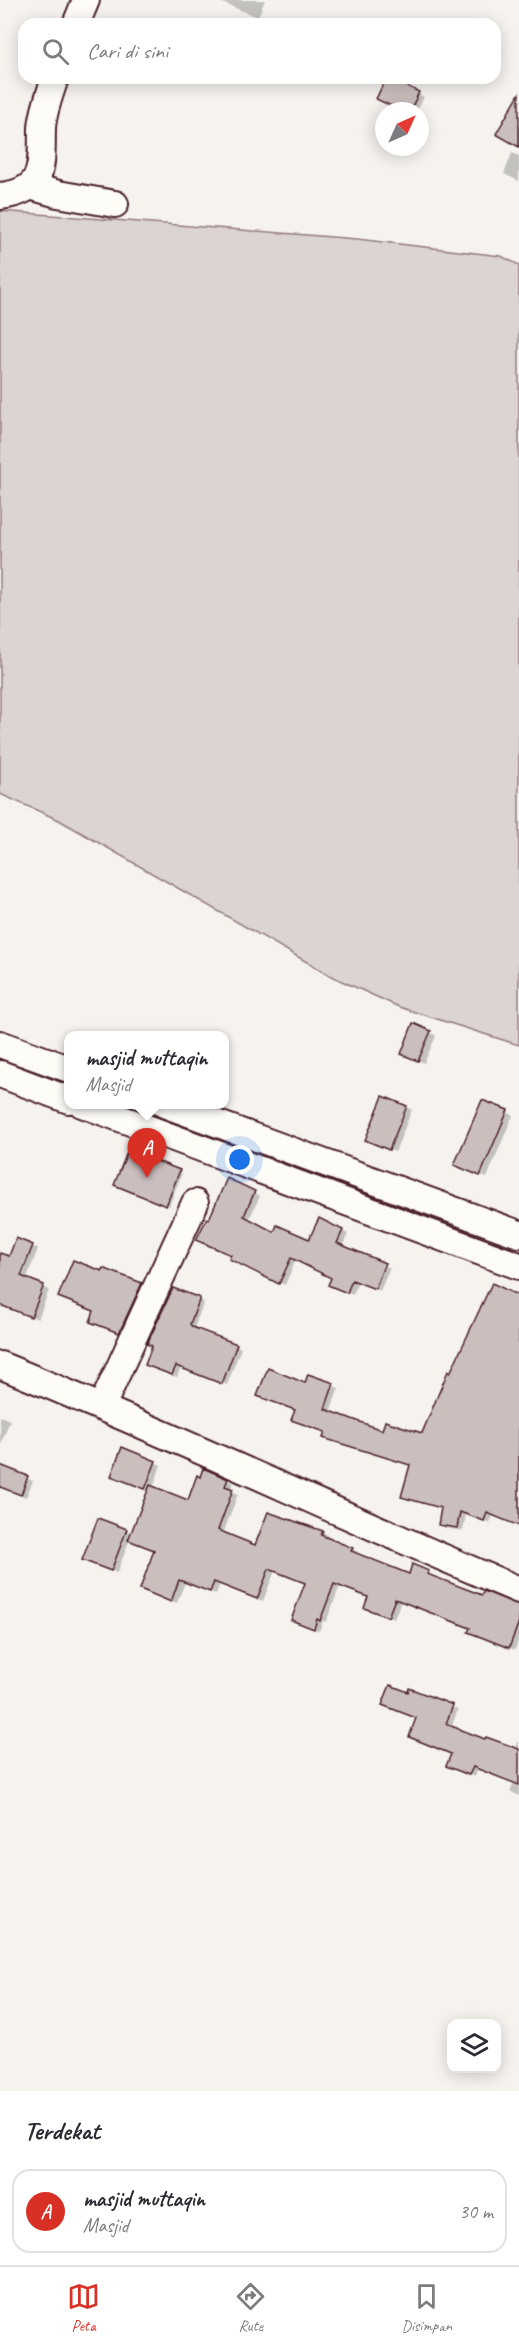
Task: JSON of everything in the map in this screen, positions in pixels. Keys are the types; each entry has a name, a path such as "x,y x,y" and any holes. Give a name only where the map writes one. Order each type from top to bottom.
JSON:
{"street":[{"path":"78,18 86,0"},
{"path":"0,196 30,186 37,178 44,155 44,116 53,84"},
{"path":"30,186 58,194 115,204"},
{"path":"0,1044 64,1067"},
{"path":"0,1074 64,1098"},
{"path":"95,1109 519,1266"},
{"path":"178,1109 519,1234"},
{"path":"102,1406 195,1203"},
{"path":"0,1365 102,1406 519,1590"}],"shaded area":[{"path":"0,211 357,239 501,256 519,265 519,1045 399,1007 333,977 59,820 0,794"}],"building":[{"path":"383,84 403,84 419,92 414,102 382,102 376,99"},
{"path":"519,94 519,147 496,134"},
{"path":"413,1023 431,1031 418,1061 401,1054"},
{"path":"383,1096 407,1106 389,1150 365,1140"},
{"path":"482,1100 508,1110 480,1176 454,1165"},
{"path":"128,1150 180,1170 166,1206 114,1185"},
{"path":"227,1178 255,1191 244,1216 274,1232 277,1225 309,1239 319,1218 343,1230 337,1243 385,1263 375,1289 352,1280 347,1293 328,1285 331,1278 291,1258 279,1284 229,1259 231,1255 196,1240 207,1218 209,1219"},
{"path":"16,1238 33,1245 21,1276 44,1285 31,1317 0,1305 0,1253 9,1256"},
{"path":"73,1260 102,1271 103,1268 142,1283 119,1333 90,1322 94,1311 58,1297"},
{"path":"492,1283 519,1296 519,1526 487,1513 484,1521 460,1512 457,1528 438,1525 441,1508 401,1497 410,1465 323,1438 325,1432 291,1420 295,1410 257,1396 268,1368 305,1383 308,1374 334,1383 325,1409 382,1430 385,1421 422,1433 448,1371 450,1373"},
{"path":"173,1288 200,1298 190,1324 192,1327 237,1344 222,1384 176,1366 172,1375 145,1365 152,1346 147,1344"},
{"path":"122,1447 156,1461 145,1489 111,1476"},
{"path":"0,1465 28,1476 21,1495 0,1487"},
{"path":"203,1468 228,1479 225,1486 233,1489 218,1530 255,1545 268,1512 323,1531 321,1535 353,1548 351,1551 409,1574 412,1564 429,1571 427,1574 482,1595 484,1591 519,1605 519,1622 509,1648 468,1632 470,1628 395,1599 388,1617 364,1608 368,1597 334,1584 320,1621 317,1619 314,1629 291,1620 305,1583 269,1569 257,1599 214,1582 210,1592 179,1580 171,1602 140,1589 154,1550 128,1540 150,1485 188,1500 197,1475 200,1477"},
{"path":"98,1518 127,1529 111,1571 82,1560"},
{"path":"390,1685 408,1692 409,1688 453,1705 446,1724 519,1749 519,1785 473,1767 469,1775 446,1766 451,1754 409,1737 416,1718 382,1705"}],"waterway":[{"path":"382,1204 519,1251"}],"place":[{"name":"masjid muttaqin","path":"147,1178"}]}
